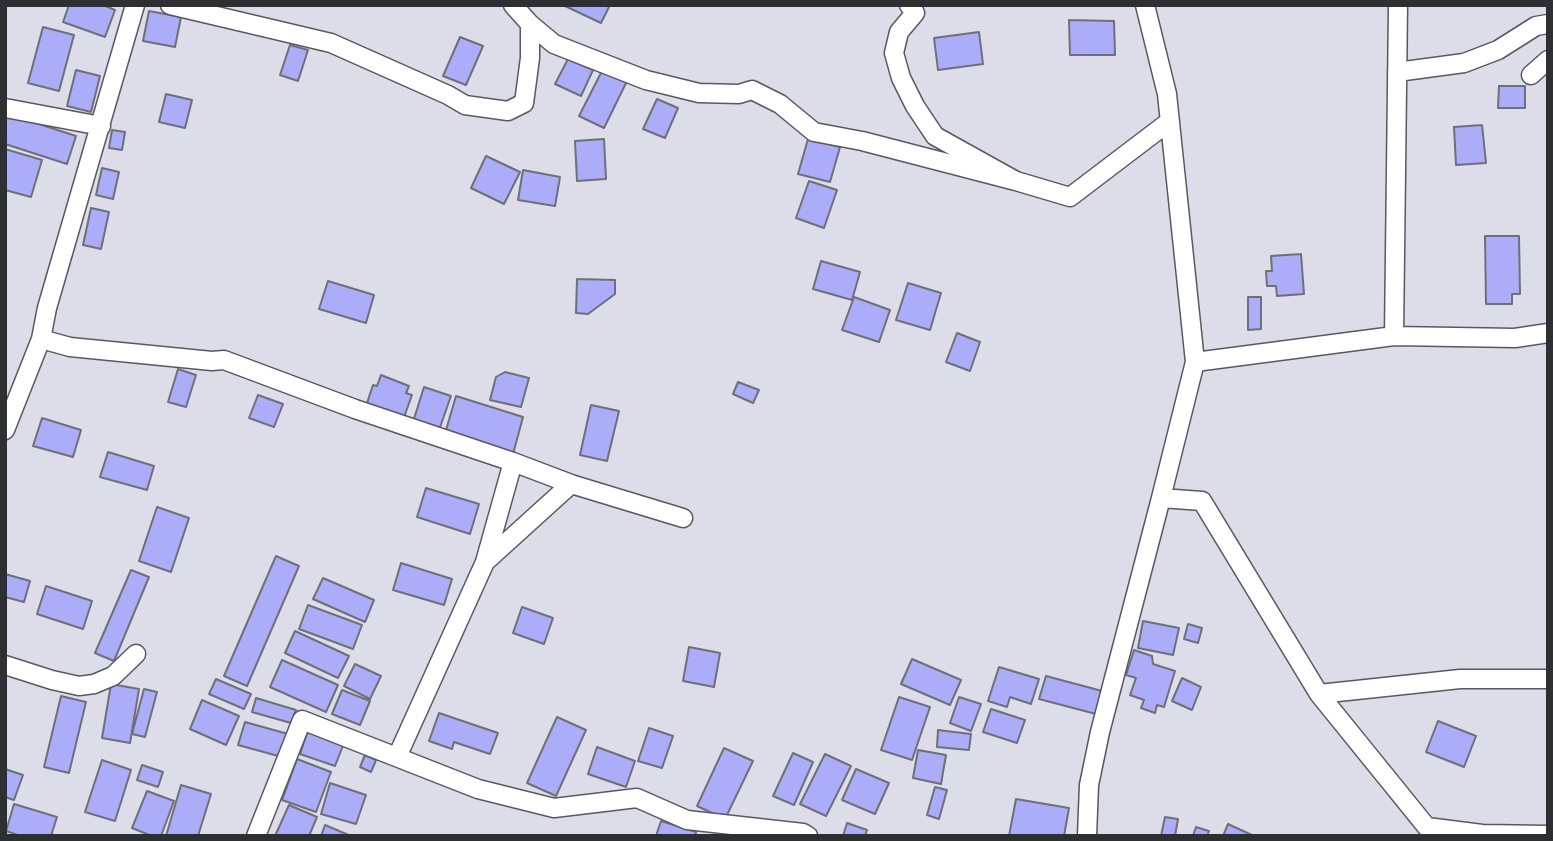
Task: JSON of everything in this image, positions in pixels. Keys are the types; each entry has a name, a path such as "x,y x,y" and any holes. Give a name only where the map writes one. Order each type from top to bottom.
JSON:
{"street":[{"path":"5,430 41,339 47,308 135,5"},
{"path":"170,5 331,43 465,105 508,111 524,103 530,58 530,24"},
{"path":"513,5 554,44 646,80 699,93 739,94 752,90 780,104 814,132 862,141 1070,197 1170,121"},
{"path":"909,5 915,13 898,32 894,53 901,78 915,106 935,136 1016,181"},
{"path":"1087,836 1089,785 1100,732 1195,362 1167,94 1145,5"},
{"path":"1394,336 1398,5"},
{"path":"1397,72 1464,63 1498,50 1536,26 1548,24"},
{"path":"1531,75 1548,60"},
{"path":"5,108 101,126"},
{"path":"1195,362 1394,336 1516,338 1548,333"},
{"path":"41,339 70,347 224,360 571,484 683,518"},
{"path":"397,757 485,562 513,462"},
{"path":"485,562 571,484"},
{"path":"1161,498 1202,501 1320,694 1430,832 1548,835"},
{"path":"5,665 79,686 94,684 113,676 136,654"},
{"path":"1320,694 1460,679 1548,679"},
{"path":"256,836 302,720 478,789 554,808 637,798 687,820 803,833 808,836"}],"building":[{"path":"69,5 103,5 115,10 105,37 63,22"},
{"path":"563,5 610,5 601,23"},
{"path":"149,11 181,17 175,47 143,41"},
{"path":"1069,20 1114,21 1115,55 1070,55"},
{"path":"43,27 74,35 59,91 28,83"},
{"path":"979,32 983,64 938,70 934,38"},
{"path":"460,37 483,46 466,85 443,76"},
{"path":"290,45 308,50 298,81 280,75"},
{"path":"568,59 593,70 581,96 555,84"},
{"path":"603,69 627,81 604,128 579,116"},
{"path":"76,70 100,76 91,112 67,106"},
{"path":"1499,86 1525,86 1525,108 1498,108"},
{"path":"166,94 192,100 185,128 159,122"},
{"path":"657,99 678,108 665,138 643,129"},
{"path":"5,113 76,136 67,164 5,144"},
{"path":"1482,125 1486,163 1456,165 1454,127"},
{"path":"112,130 125,132 122,150 109,148"},
{"path":"604,139 606,179 577,181 575,141"},
{"path":"808,139 840,147 830,182 798,174"},
{"path":"5,149 42,160 31,197 5,190"},
{"path":"486,156 520,172 504,204 471,188"},
{"path":"102,168 119,172 113,199 96,195"},
{"path":"523,170 560,177 555,206 518,200"},
{"path":"809,181 837,190 824,228 796,218"},
{"path":"91,208 109,212 101,249 83,245"},
{"path":"1485,236 1519,236 1520,294 1512,294 1512,304 1486,304"},
{"path":"1301,254 1304,294 1277,296 1276,286 1267,286 1266,271 1272,271 1271,256"},
{"path":"821,261 860,272 852,300 813,289"},
{"path":"577,279 615,280 615,294 588,314 576,313"},
{"path":"328,281 374,295 366,323 319,309"},
{"path":"908,283 941,293 930,330 896,320"},
{"path":"854,297 890,310 879,342 842,330"},
{"path":"1248,297 1261,297 1261,329 1248,330"},
{"path":"957,333 980,342 970,371 946,362"},
{"path":"178,369 196,375 186,407 168,402"},
{"path":"505,372 529,378 521,407 490,400 496,377"},
{"path":"381,375 409,386 406,393 412,395 403,420 366,406 373,385 377,386"},
{"path":"738,382 759,390 753,403 733,394"},
{"path":"424,387 451,396 439,430 413,422"},
{"path":"258,395 283,404 274,427 249,418"},
{"path":"456,396 523,417 513,454 444,437"},
{"path":"591,405 619,411 607,461 580,455"},
{"path":"42,418 81,430 73,457 33,446"},
{"path":"108,452 154,466 147,490 100,477"},
{"path":"426,488 479,504 470,534 417,517"},
{"path":"157,507 189,518 171,572 139,561"},
{"path":"276,556 299,566 247,686 224,676"},
{"path":"401,563 452,579 444,605 393,590"},
{"path":"131,570 149,577 114,661 95,653"},
{"path":"5,574 30,581 24,602 5,597"},
{"path":"323,578 374,600 365,622 313,599"},
{"path":"46,586 92,601 83,629 37,614"},
{"path":"308,605 362,625 353,649 299,629"},
{"path":"522,607 553,618 544,644 513,633"},
{"path":"1143,621 1179,628 1173,655 1138,648"},
{"path":"1188,624 1202,628 1198,643 1184,639"},
{"path":"295,631 349,656 338,678 285,653"},
{"path":"689,647 720,653 714,687 683,681"},
{"path":"1134,650 1152,656 1153,664 1175,671 1164,707 1157,705 1155,713 1141,708 1144,700 1130,695 1136,678 1126,675"},
{"path":"912,659 961,680 950,705 901,684"},
{"path":"282,660 338,685 326,712 270,687"},
{"path":"355,664 381,676 370,699 344,686"},
{"path":"999,667 1039,679 1031,704 1010,697 1007,707 988,701"},
{"path":"1046,676 1102,691 1096,714 1039,699"},
{"path":"1182,678 1201,687 1192,710 1172,701"},
{"path":"216,679 251,694 244,709 209,694"},
{"path":"111,684 139,689 130,743 102,738"},
{"path":"144,689 157,692 145,737 132,734"},
{"path":"342,690 370,701 360,725 332,714"},
{"path":"61,696 86,702 69,773 44,767"},
{"path":"899,697 930,707 912,760 881,750"},
{"path":"959,697 981,704 971,731 950,723"},
{"path":"256,698 296,710 291,723 252,712"},
{"path":"202,700 239,716 226,745 190,729"},
{"path":"991,709 1025,720 1017,743 983,732"},
{"path":"439,713 498,733 490,754 454,742 452,749 429,741"},
{"path":"557,717 586,730 556,796 527,783"},
{"path":"1438,721 1476,736 1464,767 1426,752"},
{"path":"245,722 288,734 282,757 238,745"},
{"path":"649,728 673,736 662,768 638,761"},
{"path":"308,730 344,743 335,766 300,754"},
{"path":"938,730 971,734 969,750 937,747"},
{"path":"597,747 635,761 626,787 588,774"},
{"path":"724,748 753,761 725,819 697,806"},
{"path":"918,750 946,755 941,784 913,778"},
{"path":"793,753 813,762 794,805 773,796"},
{"path":"825,754 851,766 826,816 800,804"},
{"path":"365,755 376,760 371,772 360,767"},
{"path":"297,759 331,772 316,812 282,800"},
{"path":"102,760 131,770 115,821 85,812"},
{"path":"142,765 163,772 158,787 137,780"},
{"path":"5,769 23,775 14,800 5,797"},
{"path":"856,769 889,783 875,814 842,800"},
{"path":"330,783 366,795 356,824 321,814"},
{"path":"181,785 211,794 198,836 166,836"},
{"path":"935,787 947,790 939,819 927,815"},
{"path":"147,791 174,801 161,836 152,836 132,828"},
{"path":"1016,799 1069,808 1064,836 1009,836"},
{"path":"14,804 57,817 51,836 21,836 6,831"},
{"path":"289,805 317,817 309,836 275,836"},
{"path":"1165,817 1178,819 1175,836 1161,836"},
{"path":"661,821 696,832 695,836 656,836"},
{"path":"847,823 867,830 865,836 843,836"},
{"path":"1228,824 1254,836 1223,836"},
{"path":"325,825 351,836 321,836"},
{"path":"1196,827 1209,831 1207,836 1193,836"}]}
